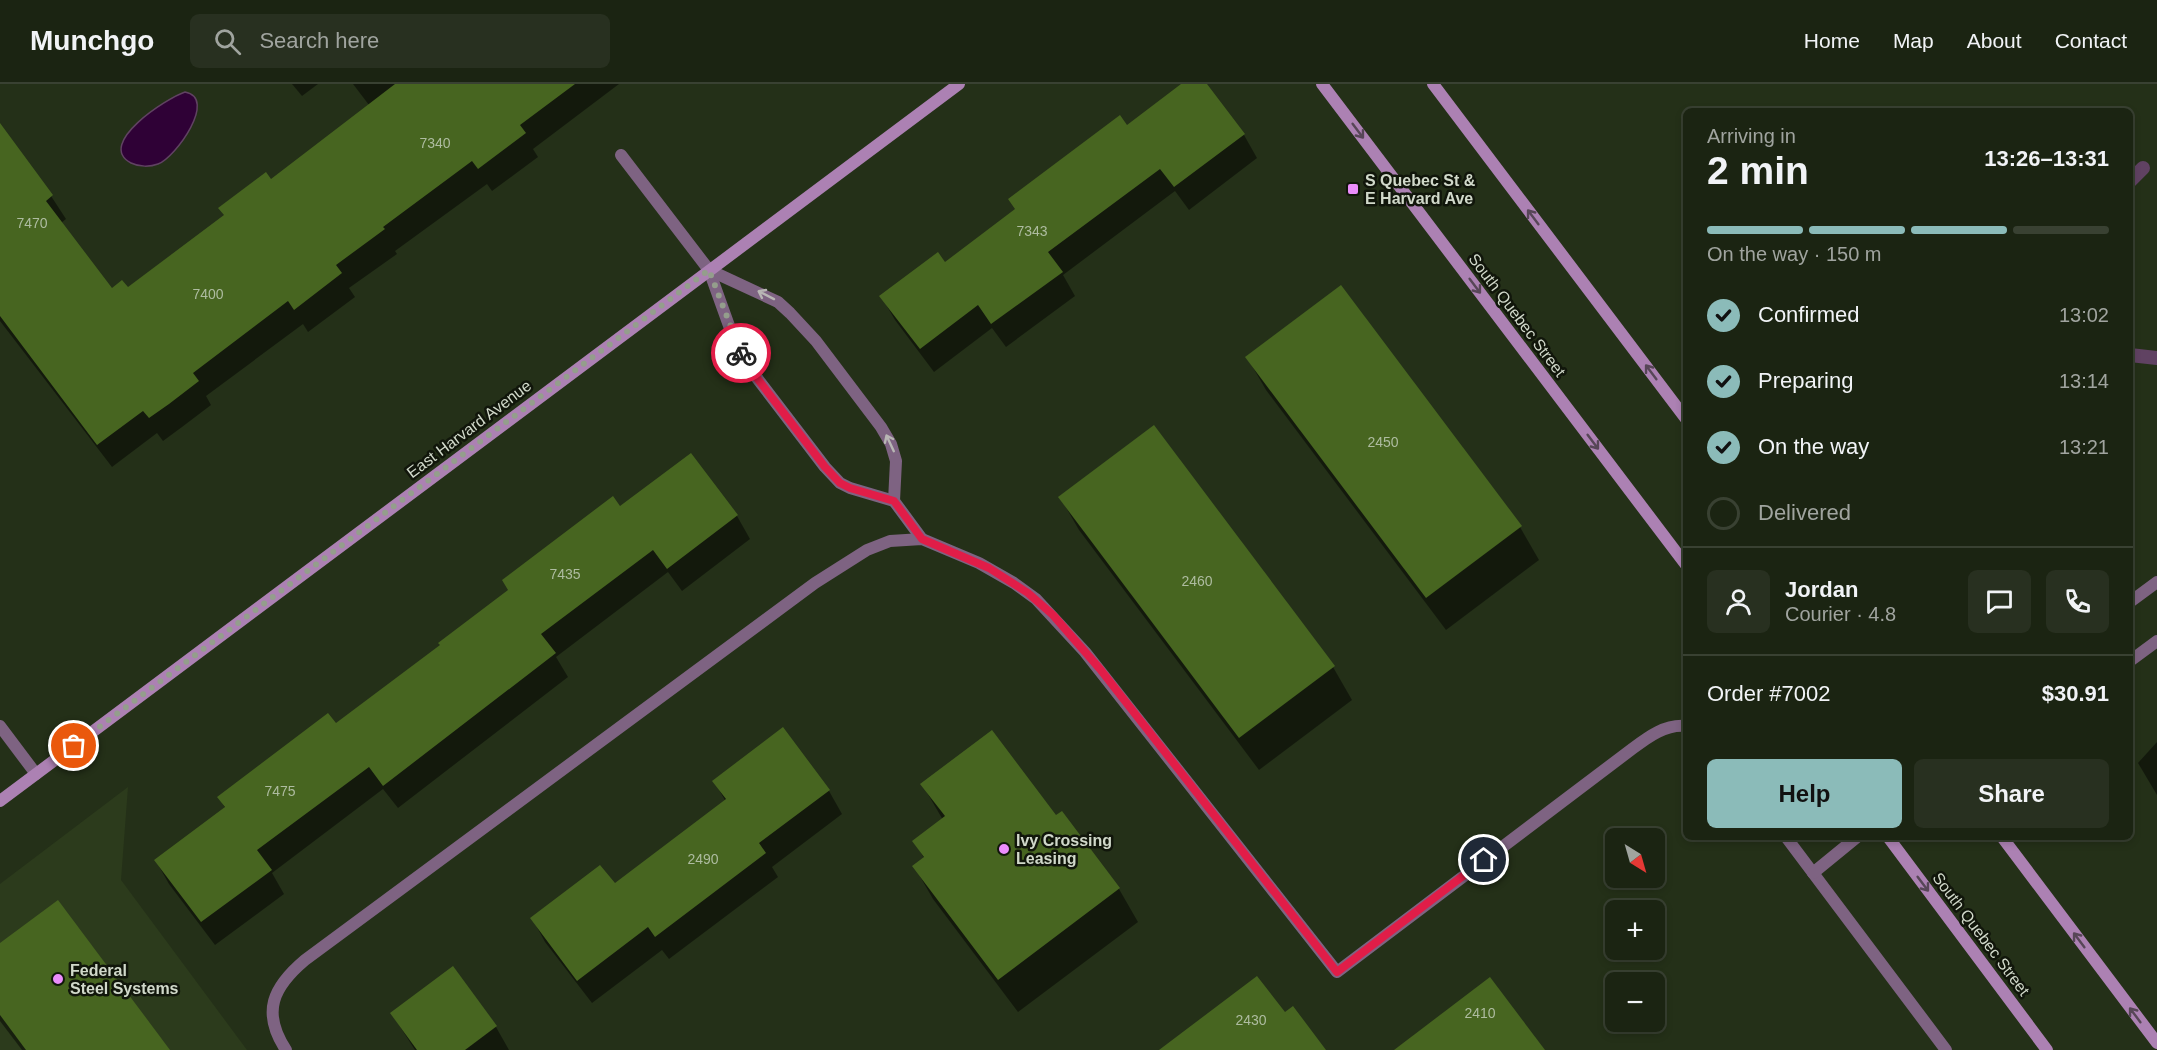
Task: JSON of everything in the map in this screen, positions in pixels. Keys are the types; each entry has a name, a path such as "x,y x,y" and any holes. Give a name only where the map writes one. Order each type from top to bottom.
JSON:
{"main road":[{"name":"East Harvard Avenue","path":"0,801 959,84"},
{"name":"South Quebec Street","path":"1322,84 1683,561"},
{"path":"1433,84 1683,415"},
{"name":"South Quebec Street","path":"1890,840 2047,1050"},
{"path":"2004,840 2157,1043"}],"street":[{"path":"621,155 709,270 737,348 825,467 840,483 850,488 894,501 922,539"},
{"path":"709,270 778,302 816,341 881,427 891,444 896,461 894,501"},
{"path":"286,1050 276,1030 273,1005 279,986 288,974 833,570 867,550 890,541 922,539 989,568 1028,593 1053,615 1092,660 1337,972 1632,749 1656,732 1668,727 1683,726"},
{"path":"2133,600 2157,582"},
{"path":"2133,658 2157,641"},
{"path":"0,726 36,774"},
{"path":"1788,840 1946,1050"},
{"path":"1813,873 1853,840"}],"shaded area":[{"path":"185,92 194,97 197,105 196,116 183,140 166,159 158,164 144,166 131,163 122,155 122,145 128,134 151,112"},
{"path":"128,787 121,880 247,1050 0,1050 0,884"}],"building":[{"path":"395,84 575,84 520,125 526,133 478,169 472,161 383,227 385,229 336,265 342,273 294,310 288,301 193,373 199,381 169,404 149,418 143,411 97,445 0,316 0,123 53,195 46,201 112,288 122,280 128,287 224,215 218,208 266,172 271,179"},
{"path":"1181,84 1207,84 1245,134 1174,187 1160,169 1048,252 1063,272 991,324 978,305 920,349 879,296 938,252 945,262 1015,209 1008,199 1120,115 1127,125"},
{"path":"1341,285 1522,526 1426,598 1245,357"},
{"path":"1154,425 1335,666 1239,738 1058,497"},
{"path":"691,453 738,515 667,569 653,550 541,634 556,653 383,786 369,767 257,850 272,870 201,922 154,860 225,807 217,797 328,713 336,723 440,645 438,643 508,590 502,580 613,496 620,506"},
{"path":"783,727 830,790 759,843 766,853 655,937 648,927 577,981 530,918 600,865 615,883 726,799 712,781"},
{"name":"Ivy Crossing Leasing","path":"992,730 1056,815 1062,811 1120,888 998,980 912,866 924,857 912,841 945,816 920,784"},
{"name":"Federal Steel Systems","path":"58,900 170,1050 26,1050 0,1015 0,943"},
{"path":"453,966 497,1026 465,1050 417,1050 390,1013"},
{"path":"1257,976 1285,1012 1293,1006 1326,1050 1159,1050"},
{"path":"1490,977 1545,1050 1394,1050"}],"waterway":[{"path":"2133,178 2143,168"},
{"path":"2133,355 2157,358"}],"way so far":[{"path":"74,746 709,270 737,348 741,353"}],"place":[{"name":"S Quebec St & E Harvard Ave","path":"1353,189"},
{"name":"Ivy Crossing Leasing","path":"1004,849"},
{"name":"Federal Steel Systems","path":"58,979"}],"route":[{"path":"741,353 757,378 832,476 840,483 894,501 922,539 989,568 1028,593 1053,615 1100,669 1337,972 1484,860"}]}
